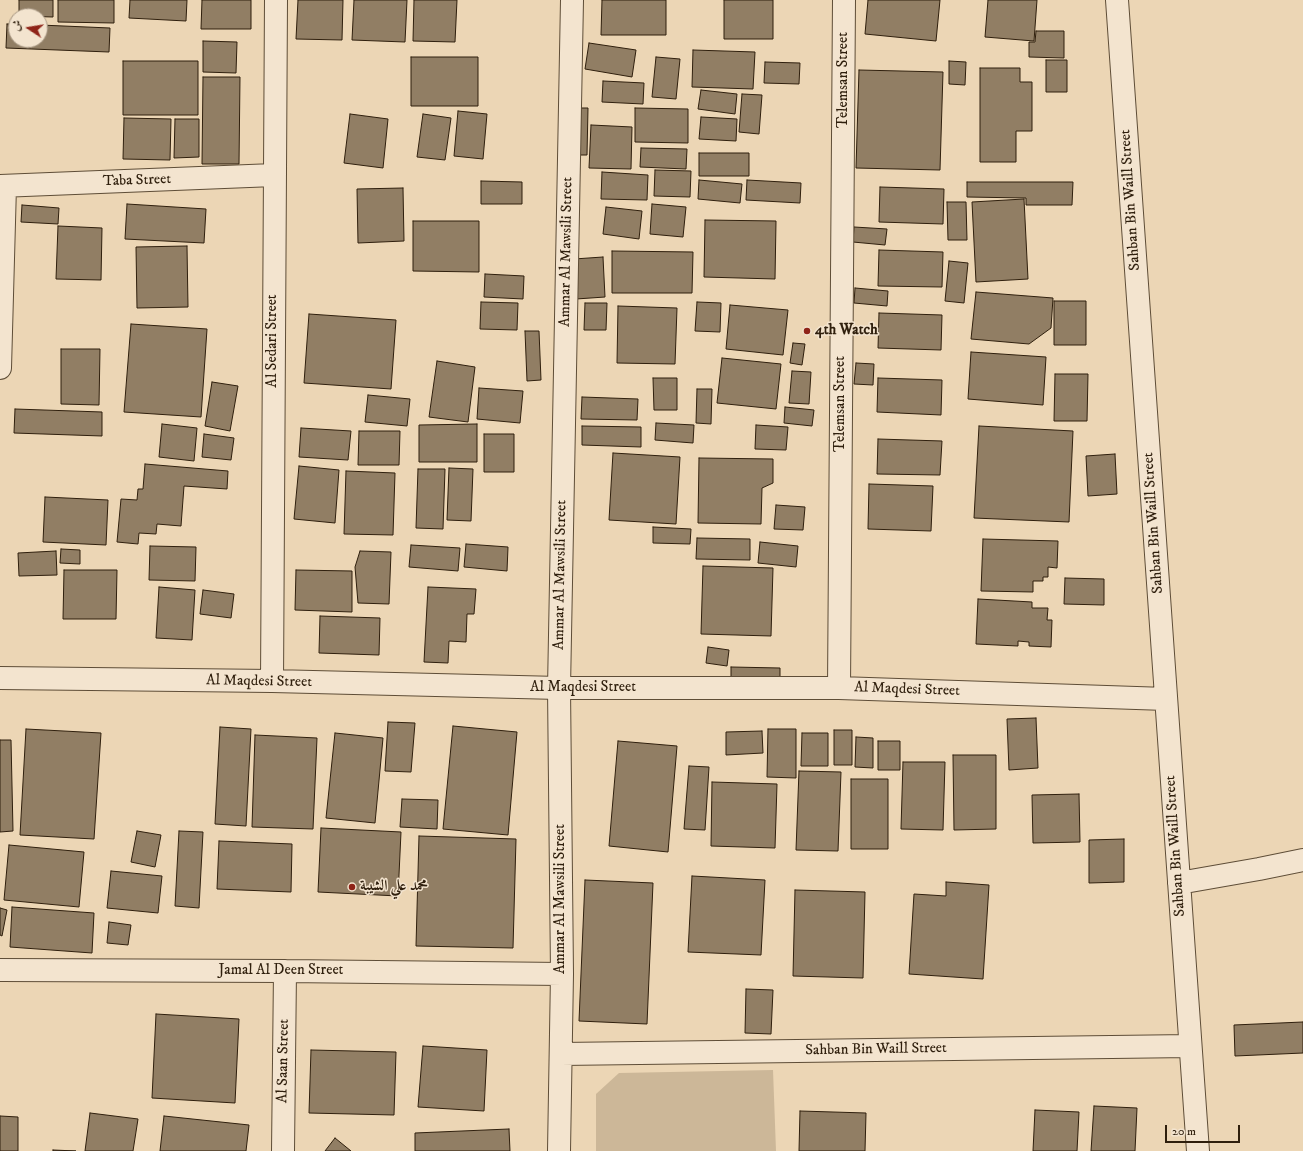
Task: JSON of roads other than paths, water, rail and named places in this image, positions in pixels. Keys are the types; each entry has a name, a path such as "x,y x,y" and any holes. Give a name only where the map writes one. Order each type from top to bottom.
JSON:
{"street":[{"name":"Al Sedari Street","path":"272,682 276,0"},
{"name":"Ammar Al Mawsili Street","path":"559,1151 562,974 559,688 572,0"},
{"name":"Telemsan Street","path":"839,688 844,0"},
{"name":"Sahban Bin Waill Street","path":"1117,0 1198,1151"},
{"name":"Taba Street","path":"3,186 274,175"},
{"path":"0,368 3,186"},
{"name":"Al Maqdesi Street","path":"0,678 559,688 839,688 1166,699"},
{"path":"1179,884 1259,870 1303,860"},
{"name":"Jamal Al Deen Street","path":"0,970 562,974"},
{"name":"Al Saan Street","path":"283,1151 285,971"},
{"name":"Sahban Bin Waill Street","path":"561,1054 1190,1046"}],"place":[{"name":"4th Watch","path":"807,331"},
{"name":"محمد علي الشيبة","path":"352,887"}]}
